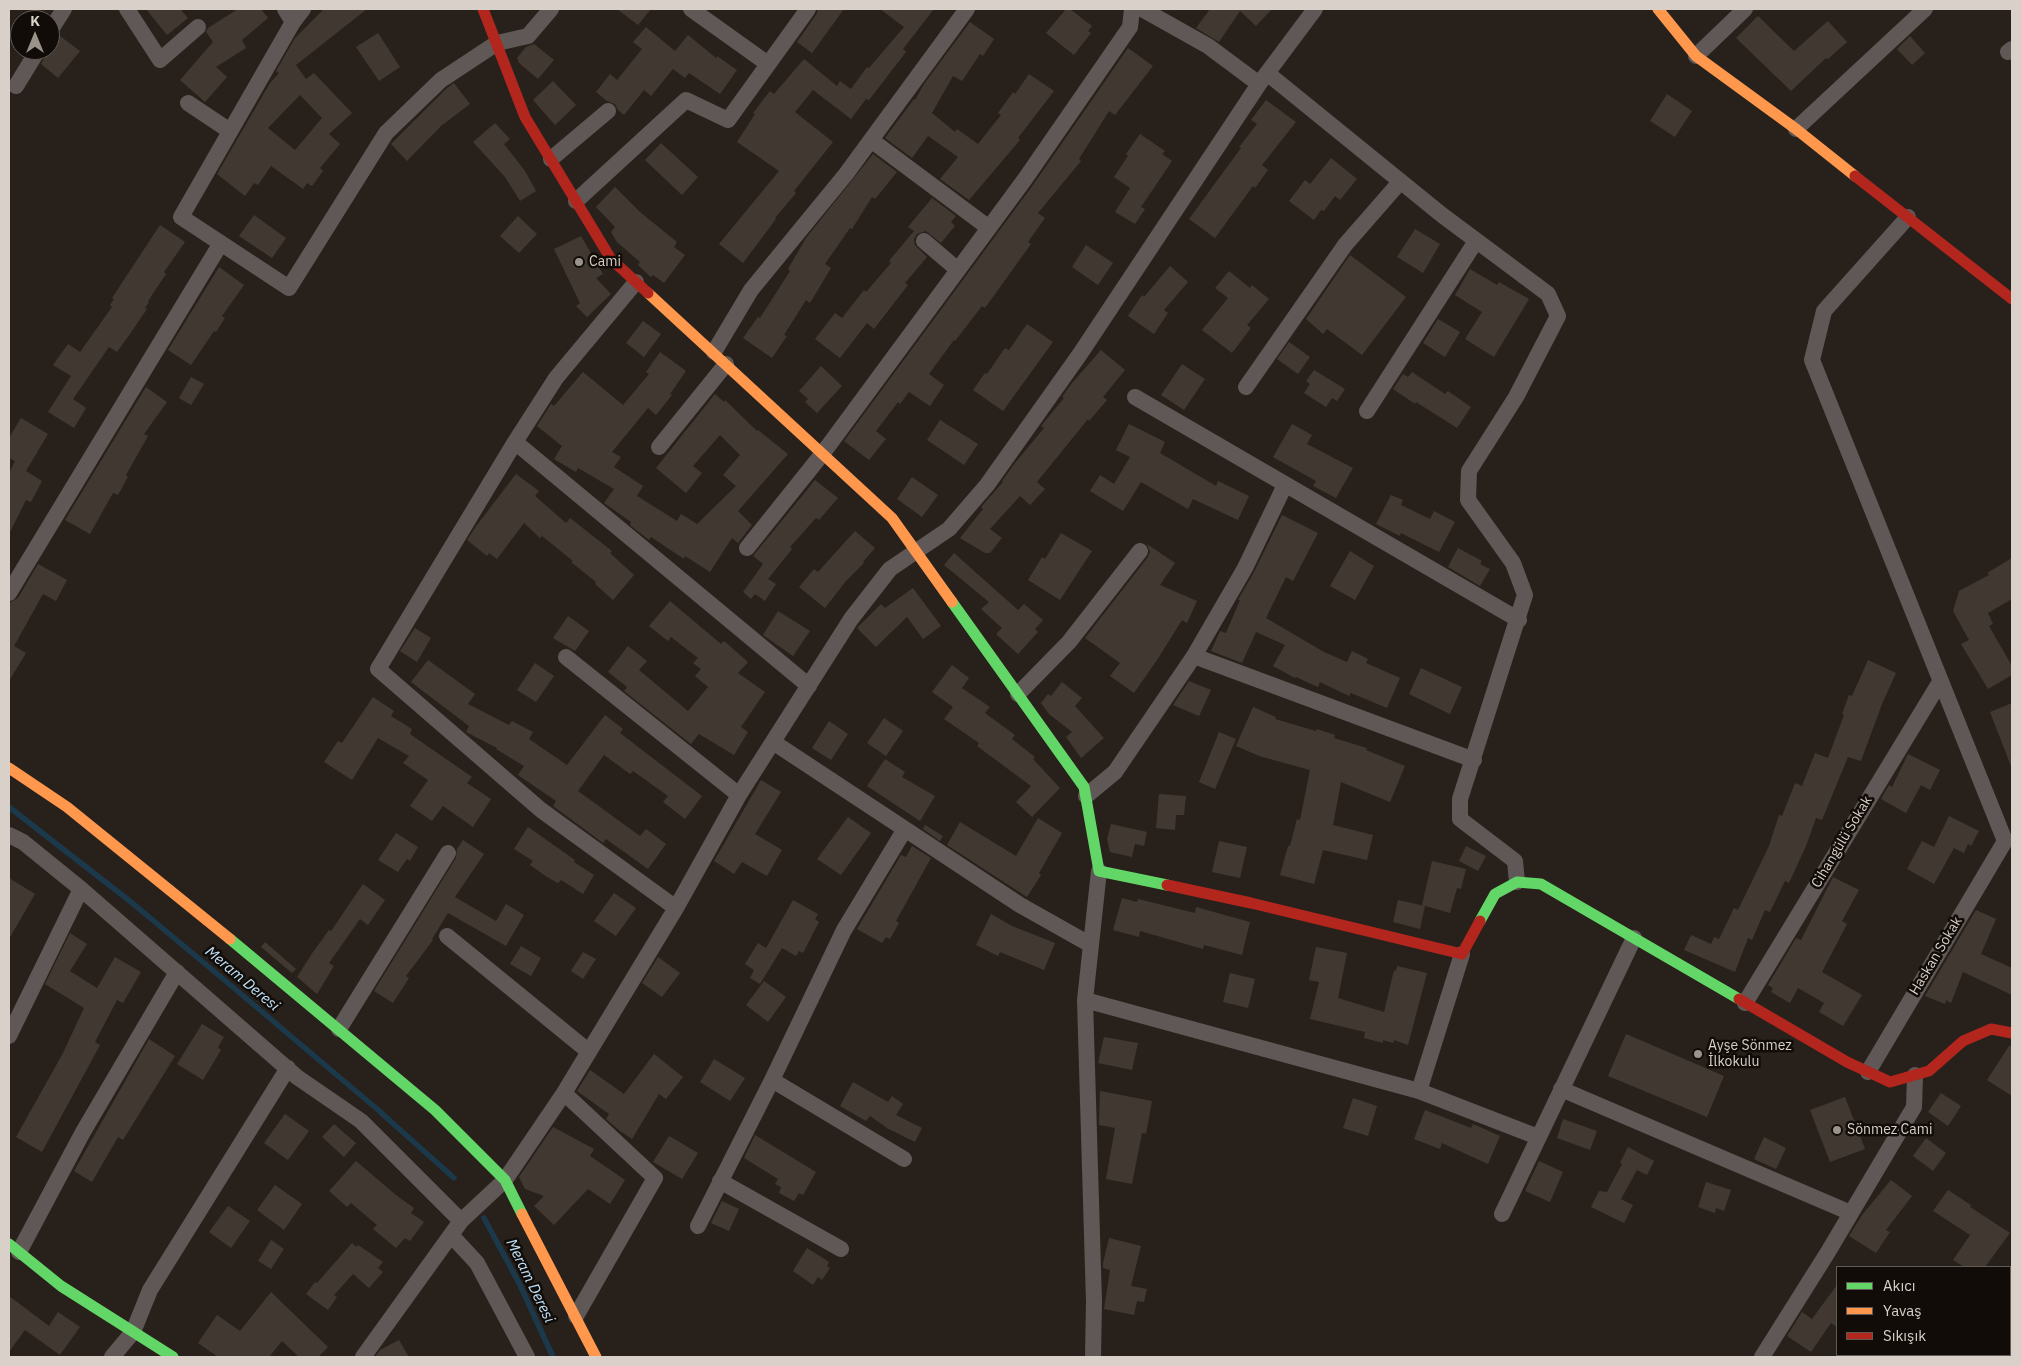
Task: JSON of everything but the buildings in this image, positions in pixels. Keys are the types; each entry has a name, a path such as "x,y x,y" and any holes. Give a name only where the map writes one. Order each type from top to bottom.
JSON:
{"street":[{"path":"127,9 160,60 198,27"},
{"path":"303,9 289,16 230,131 181,217 289,288 386,133 441,80 497,43 528,36 551,9"},
{"path":"483,9 525,118 611,259 823,452 892,518 1084,787 1099,871 1085,1000 1094,1302 1093,1357"},
{"path":"691,9 768,64"},
{"path":"576,201 686,100 728,120 808,9"},
{"path":"714,352 751,290 846,174 967,9"},
{"path":"747,548 823,452 1025,179 1130,27 1132,9"},
{"path":"1142,9 1263,78 1548,294 1558,316 1516,396 1469,471 1468,500 1513,563 1525,595 1519,620 1460,799 1460,819 1515,861 1517,882"},
{"path":"363,1357 450,1234 461,1221 505,1180 564,1093 676,908 739,795 851,619 890,569 915,550 949,529 987,485 1080,354 1263,78 1316,9"},
{"path":"1658,9 1696,56 1796,129 2012,299"},
{"path":"1696,56 1744,9"},
{"path":"1796,129 1925,9"},
{"path":"16,86 32,60"},
{"path":"188,103 230,131"},
{"path":"551,159 608,111"},
{"path":"871,140 988,228"},
{"path":"1246,387 1345,245 1400,182"},
{"path":"1908,217 1824,311 1812,360 1940,682"},
{"path":"924,241 958,270"},
{"path":"1367,411 1476,241"},
{"path":"9,593 221,243"},
{"path":"636,282 556,378 515,442 378,669 541,810 676,908"},
{"path":"659,447 726,364"},
{"path":"1135,397 1519,620"},
{"path":"515,442 809,686"},
{"path":"1086,796 1115,772 1194,656 1245,568 1286,485"},
{"path":"1018,694 1069,642 1140,551"},
{"path":"1194,656 1474,760"},
{"path":"566,657 739,795"},
{"name":"Haskan Sokak","path":"1868,1072 2005,841 1940,682"},
{"name":"Cihangülü Sokak","path":"1745,1002 1940,682"},
{"path":"773,742 1020,906 1091,945"},
{"path":"9,768 67,807 338,1029 435,1110 505,1180 596,1357"},
{"path":"698,1226 772,1080 844,930 905,829"},
{"path":"9,835 22,842 81,889 288,1068 361,1121 461,1221"},
{"path":"338,1029 448,853"},
{"path":"1099,871 1251,903 1462,954"},
{"path":"1419,1091 1462,954 1495,894 1517,882 1541,884 1847,1062 1890,1082 1929,1071 1963,1041 1991,1029 2012,1033"},
{"path":"9,1036 81,889"},
{"path":"447,936 588,1051"},
{"path":"1502,1214 1634,938"},
{"path":"173,1357 62,1286 14,1248 177,972"},
{"path":"1085,1000 1419,1091 1538,1138"},
{"path":"112,1357 133,1332 150,1290 288,1068"},
{"path":"1762,1357 1914,1107 1915,1075"},
{"path":"772,1080 904,1159"},
{"path":"1561,1089 1851,1212"},
{"path":"564,1093 655,1178 576,1316"},
{"path":"720,1181 841,1249"},
{"path":"450,1234 477,1262 527,1357"}],"waterway":[{"name":"Meram Deresi","path":"9,807 131,902 377,1109 454,1178"},
{"name":"Meram Deresi","path":"484,1218 520,1285 553,1357"}],"traffic: fast":[{"path":"952,602 1084,787 1099,871 1167,885"},
{"path":"1480,921 1495,894 1517,882 1541,884 1739,999"},
{"path":"230,939 435,1110 505,1180 522,1214"},
{"path":"9,1244 61,1286 173,1357"}],"traffic: slow":[{"path":"1658,9 1696,56 1796,129 1855,176"},
{"path":"648,293 892,518 952,602"},
{"path":"9,768 67,807 230,939"},
{"path":"522,1214 596,1357"}],"traffic: jam":[{"path":"483,9 525,117 611,259 648,293"},
{"path":"1855,176 2012,299"},
{"path":"1167,885 1251,903 1462,954 1480,921"},
{"path":"1739,999 1847,1062 1890,1082 1929,1071 1963,1041 1991,1029 2012,1033"}],"place":[{"name":"Cami","path":"579,262"},
{"name":"Ayşe Sönmez İlkokulu","path":"1698,1054"},
{"name":"Sönmez Cami","path":"1837,1130"}]}
